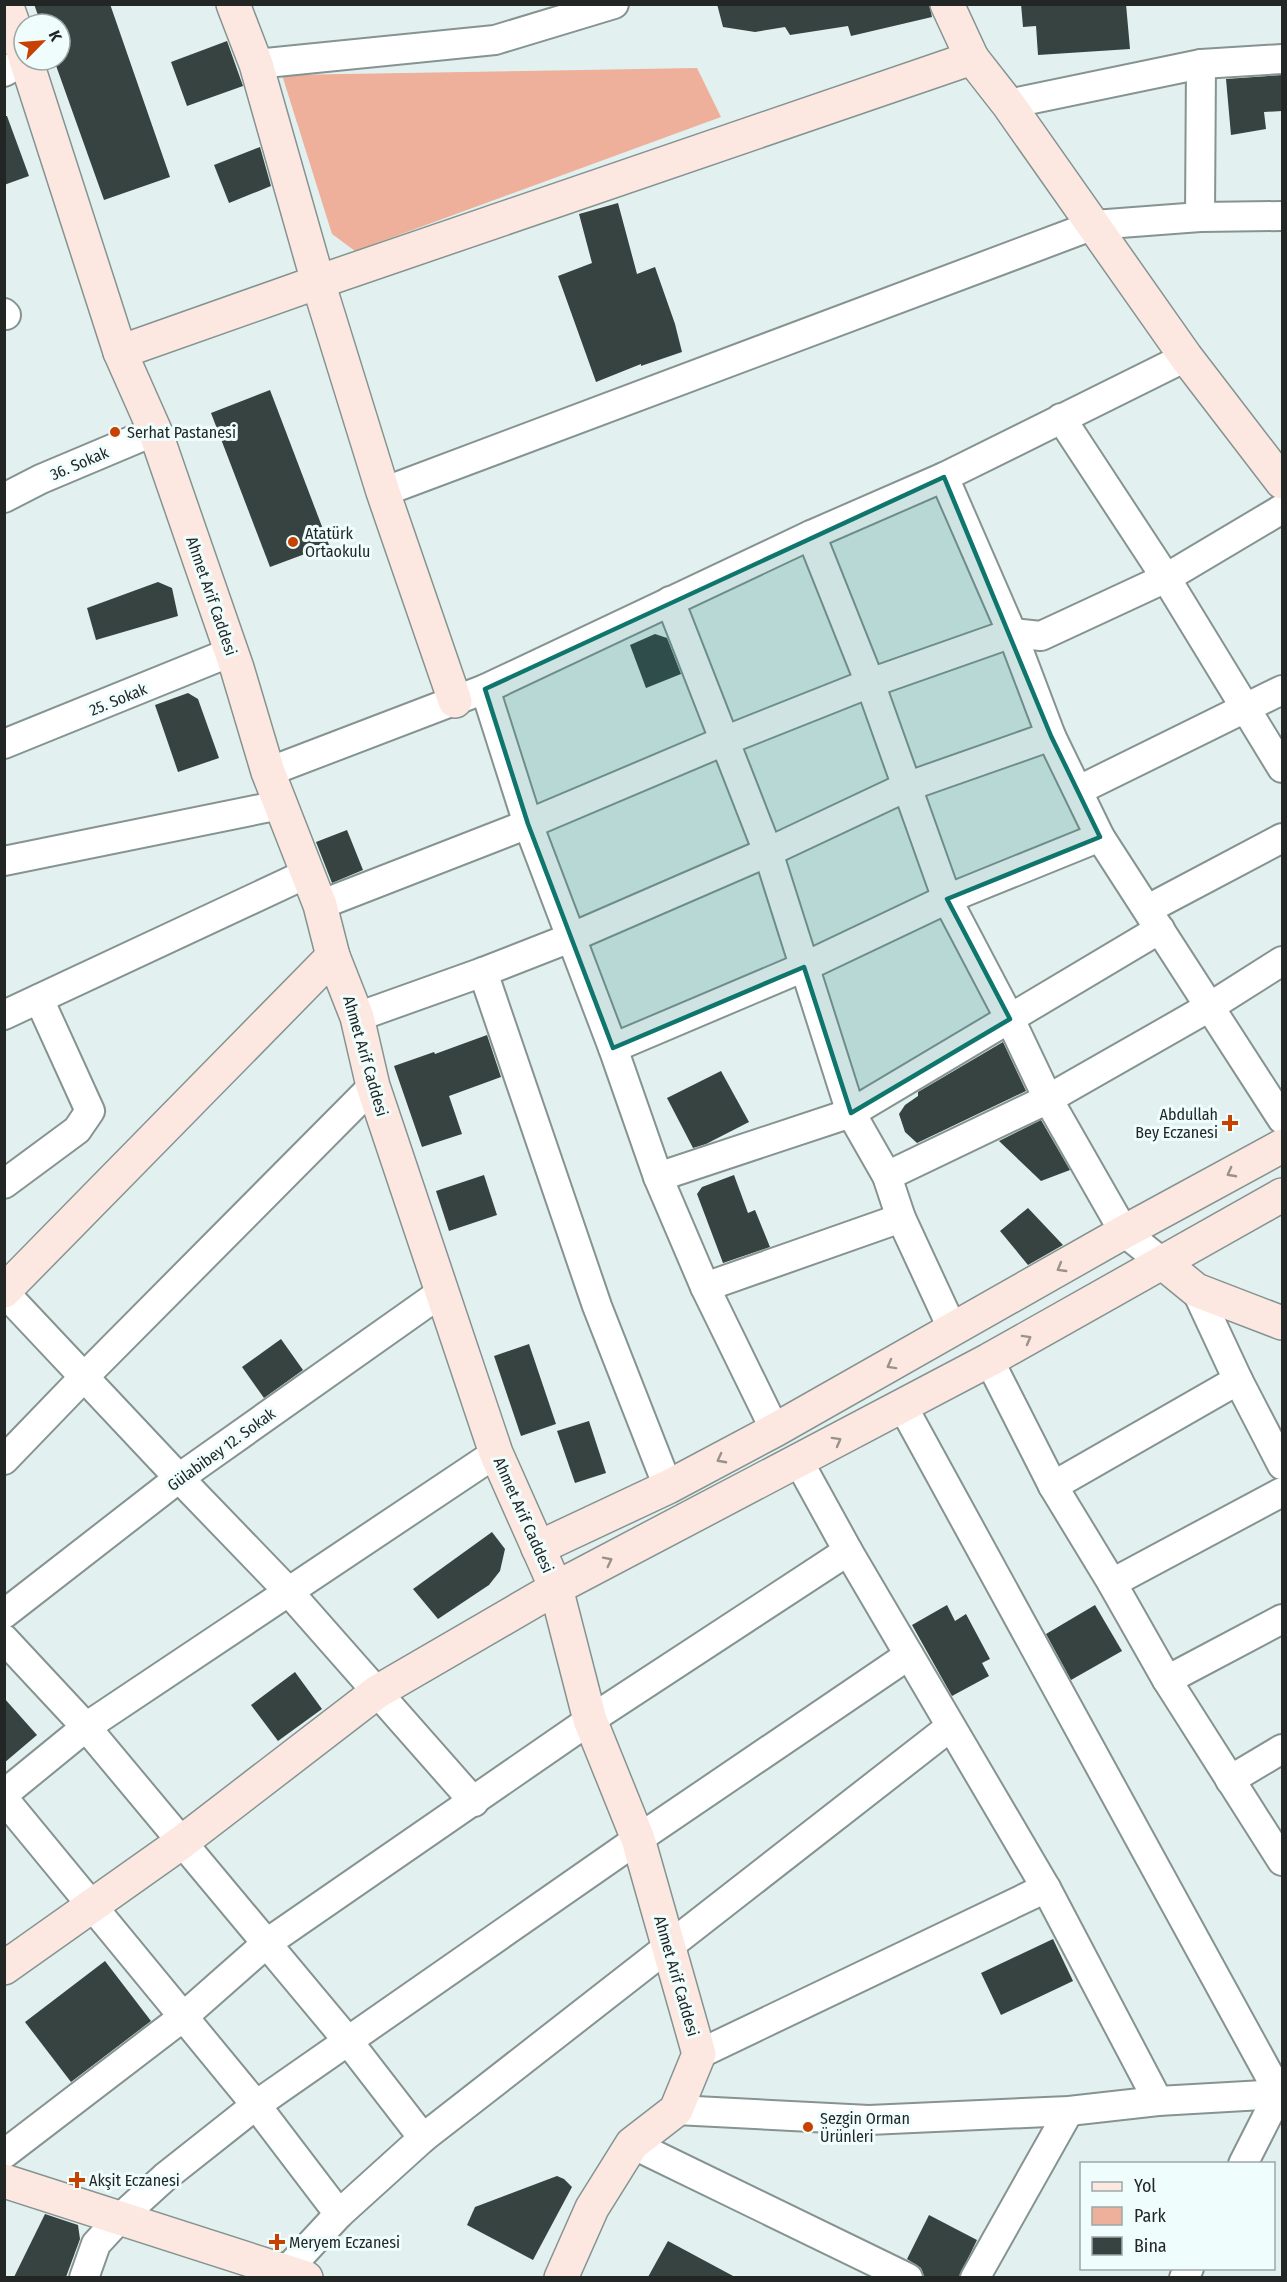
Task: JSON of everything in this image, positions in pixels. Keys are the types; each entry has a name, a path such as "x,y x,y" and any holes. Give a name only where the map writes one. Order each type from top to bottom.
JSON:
{"street":[{"path":"6,4 12,21"},
{"path":"233,4 256,64 318,282 383,492 455,701"},
{"path":"256,64 495,40 614,4"},
{"path":"946,4 972,58 1008,104 1186,357 1282,482"},
{"path":"120,352 972,58"},
{"path":"1008,104 1201,64 1282,59"},
{"path":"1200,217 1201,64"},
{"name":"Ahmet Arif Caddesi","path":"30,72 120,352 155,431 231,652 268,772 320,905 333,956 357,1017 373,1086 496,1453 556,1588 590,1720 638,1839 699,2054"},
{"path":"383,492 1094,225 1200,217 1282,216"},
{"path":"268,772 486,689 811,535 944,477 1186,357"},
{"path":"1060,418 1166,578 1282,768"},
{"name":"36. Sokak","path":"4,498 41,479 155,431"},
{"path":"944,477 1012,633 1051,736 1100,837 1282,1119"},
{"path":"320,905 528,824 724,741 870,683 1012,633 1041,636 1166,578 1282,509"},
{"path":"811,535 870,683 947,899 1010,1019 1048,1100 1124,1232 1196,1290 1282,1323"},
{"path":"670,601 768,852 851,1113 887,1176 901,1218 953,1330"},
{"name":"25. Sokak","path":"4,744 231,652"},
{"path":"486,689 528,824 614,1048 658,1177 705,1287 775,1430"},
{"path":"1079,790 1282,690"},
{"path":"357,1017 570,938 768,852 906,787 1051,736"},
{"path":"4,861 280,805"},
{"path":"614,1048 804,967 947,899 1100,837"},
{"path":"658,1177 851,1113 1010,1019 1154,919 1282,838"},
{"path":"4,1015 308,873"},
{"path":"333,956 4,1292 288,1591 474,1802"},
{"path":"887,1176 1048,1100 1210,1006 1282,961"},
{"path":"483,972 597,1306 668,1487"},
{"path":"4,1184 77,1130 90,1111 39,999"},
{"path":"4,1460 373,1086"},
{"path":"538,1548 668,1487 775,1430 1124,1232 1282,1146"},
{"path":"4,1968 182,1842 377,1692 556,1588 989,1360 1282,1195"},
{"path":"705,1287 901,1218"},
{"path":"1196,1290 1238,1380 1282,1465"},
{"name":"Gülabibey 12. Sokak","path":"4,1614 179,1478 442,1292"},
{"path":"989,1360 1053,1486 1167,1680 1282,1861"},
{"path":"1053,1486 1238,1380"},
{"path":"902,1405 1281,2094"},
{"path":"4,1794 86,1727 496,1453"},
{"path":"799,1462 950,1727 1046,1888 1158,2101"},
{"path":"1112,1583 1282,1492"},
{"path":"4,2154 183,2017 267,1943 590,1720 848,1551"},
{"path":"1167,1680 1282,1619"},
{"path":"4,1639 86,1727 348,2041 423,2138"},
{"path":"84,2277 96,2244 120,2218 165,2177 256,2105 638,1839 909,1655"},
{"path":"4,2181 296,2274 339,2214 423,2138 950,1727"},
{"path":"1230,1780 1282,1749"},
{"path":"4,1799 256,2105 339,2214"},
{"path":"561,2277 592,2208 632,2144 676,2110 699,2054 1046,1888"},
{"path":"676,2110 869,2120 1069,2112 1158,2101 1281,2094"},
{"path":"1244,2162 1281,2094"},
{"path":"975,2277 1069,2112"},
{"path":"632,2144 908,2277"}],"highlighted area":[{"path":"944,477 1051,736 1100,837 947,899 1010,1019 851,1113 804,967 613,1048 528,824 485,689"}],"green space":[{"path":"697,68 721,117 355,251 332,234 282,75"}],"building":[{"path":"34,4 110,4 170,177 104,200 58,72 72,72 72,12 37,12"},
{"path":"717,4 929,4 932,17 851,36 848,26 790,35 785,27 755,32 723,27"},
{"path":"1021,4 1126,4 1130,49 1038,55 1036,26 1023,27"},
{"path":"227,41 243,86 187,106 171,62"},
{"path":"1282,75 1282,111 1264,112 1266,129 1231,135 1226,79"},
{"path":"4,116 7,116 29,176 4,185"},
{"path":"260,147 271,186 229,203 214,165"},
{"path":"618,203 637,274 655,267 675,324 682,352 641,366 641,364 596,382 558,276 592,263 579,214"},
{"path":"270,390 329,545 270,567 211,413"},
{"path":"158,582 172,588 178,616 96,640 87,608"},
{"path":"655,634 667,638 681,674 646,688 630,645"},
{"path":"188,693 198,699 219,758 178,772 155,705"},
{"path":"347,830 363,870 332,883 316,842"},
{"path":"487,1035 501,1077 449,1096 462,1134 422,1147 394,1066"},
{"path":"1003,1042 1026,1091 917,1143 905,1132 899,1114 905,1105 918,1096 918,1092"},
{"path":"721,1071 749,1122 706,1144 693,1148 667,1098"},
{"path":"1041,1120 1070,1170 1041,1181 999,1141"},
{"path":"484,1175 497,1215 449,1231 436,1191"},
{"path":"734,1175 748,1213 755,1210 770,1247 723,1263 697,1194 702,1187"},
{"path":"1028,1208 1063,1245 1028,1265 1000,1231"},
{"path":"281,1339 303,1370 264,1398 242,1367"},
{"path":"529,1344 556,1424 521,1436 494,1356"},
{"path":"589,1421 606,1473 575,1483 557,1431"},
{"path":"492,1532 505,1549 500,1571 489,1585 438,1619 413,1589"},
{"path":"947,1605 955,1621 966,1614 990,1659 982,1663 989,1676 952,1696 912,1625"},
{"path":"1095,1605 1122,1651 1071,1680 1046,1634"},
{"path":"295,1672 322,1709 278,1741 251,1705"},
{"path":"4,1698 37,1735 4,1763"},
{"path":"1053,1939 1073,1981 1001,2015 981,1973"},
{"path":"105,1961 151,2021 71,2082 25,2022"},
{"path":"557,2176 572,2187 533,2260 467,2225 475,2207"},
{"path":"45,2214 78,2225 80,2239 66,2277 14,2277"},
{"path":"929,2215 977,2240 959,2277 924,2276 921,2268 907,2259"},
{"path":"668,2241 735,2277 648,2277"}],"place":[{"name":"Serhat Pastanesi","path":"115,432"},
{"name":"Atatürk Ortaokulu","path":"293,542"},
{"name":"Abdullah Bey Eczanesi","path":"1230,1123"},
{"name":"Sezgin Orman Ürünleri","path":"808,2127"},
{"name":"Akşit Eczanesi","path":"77,2180"},
{"name":"Meryem Eczanesi","path":"277,2242"}]}
